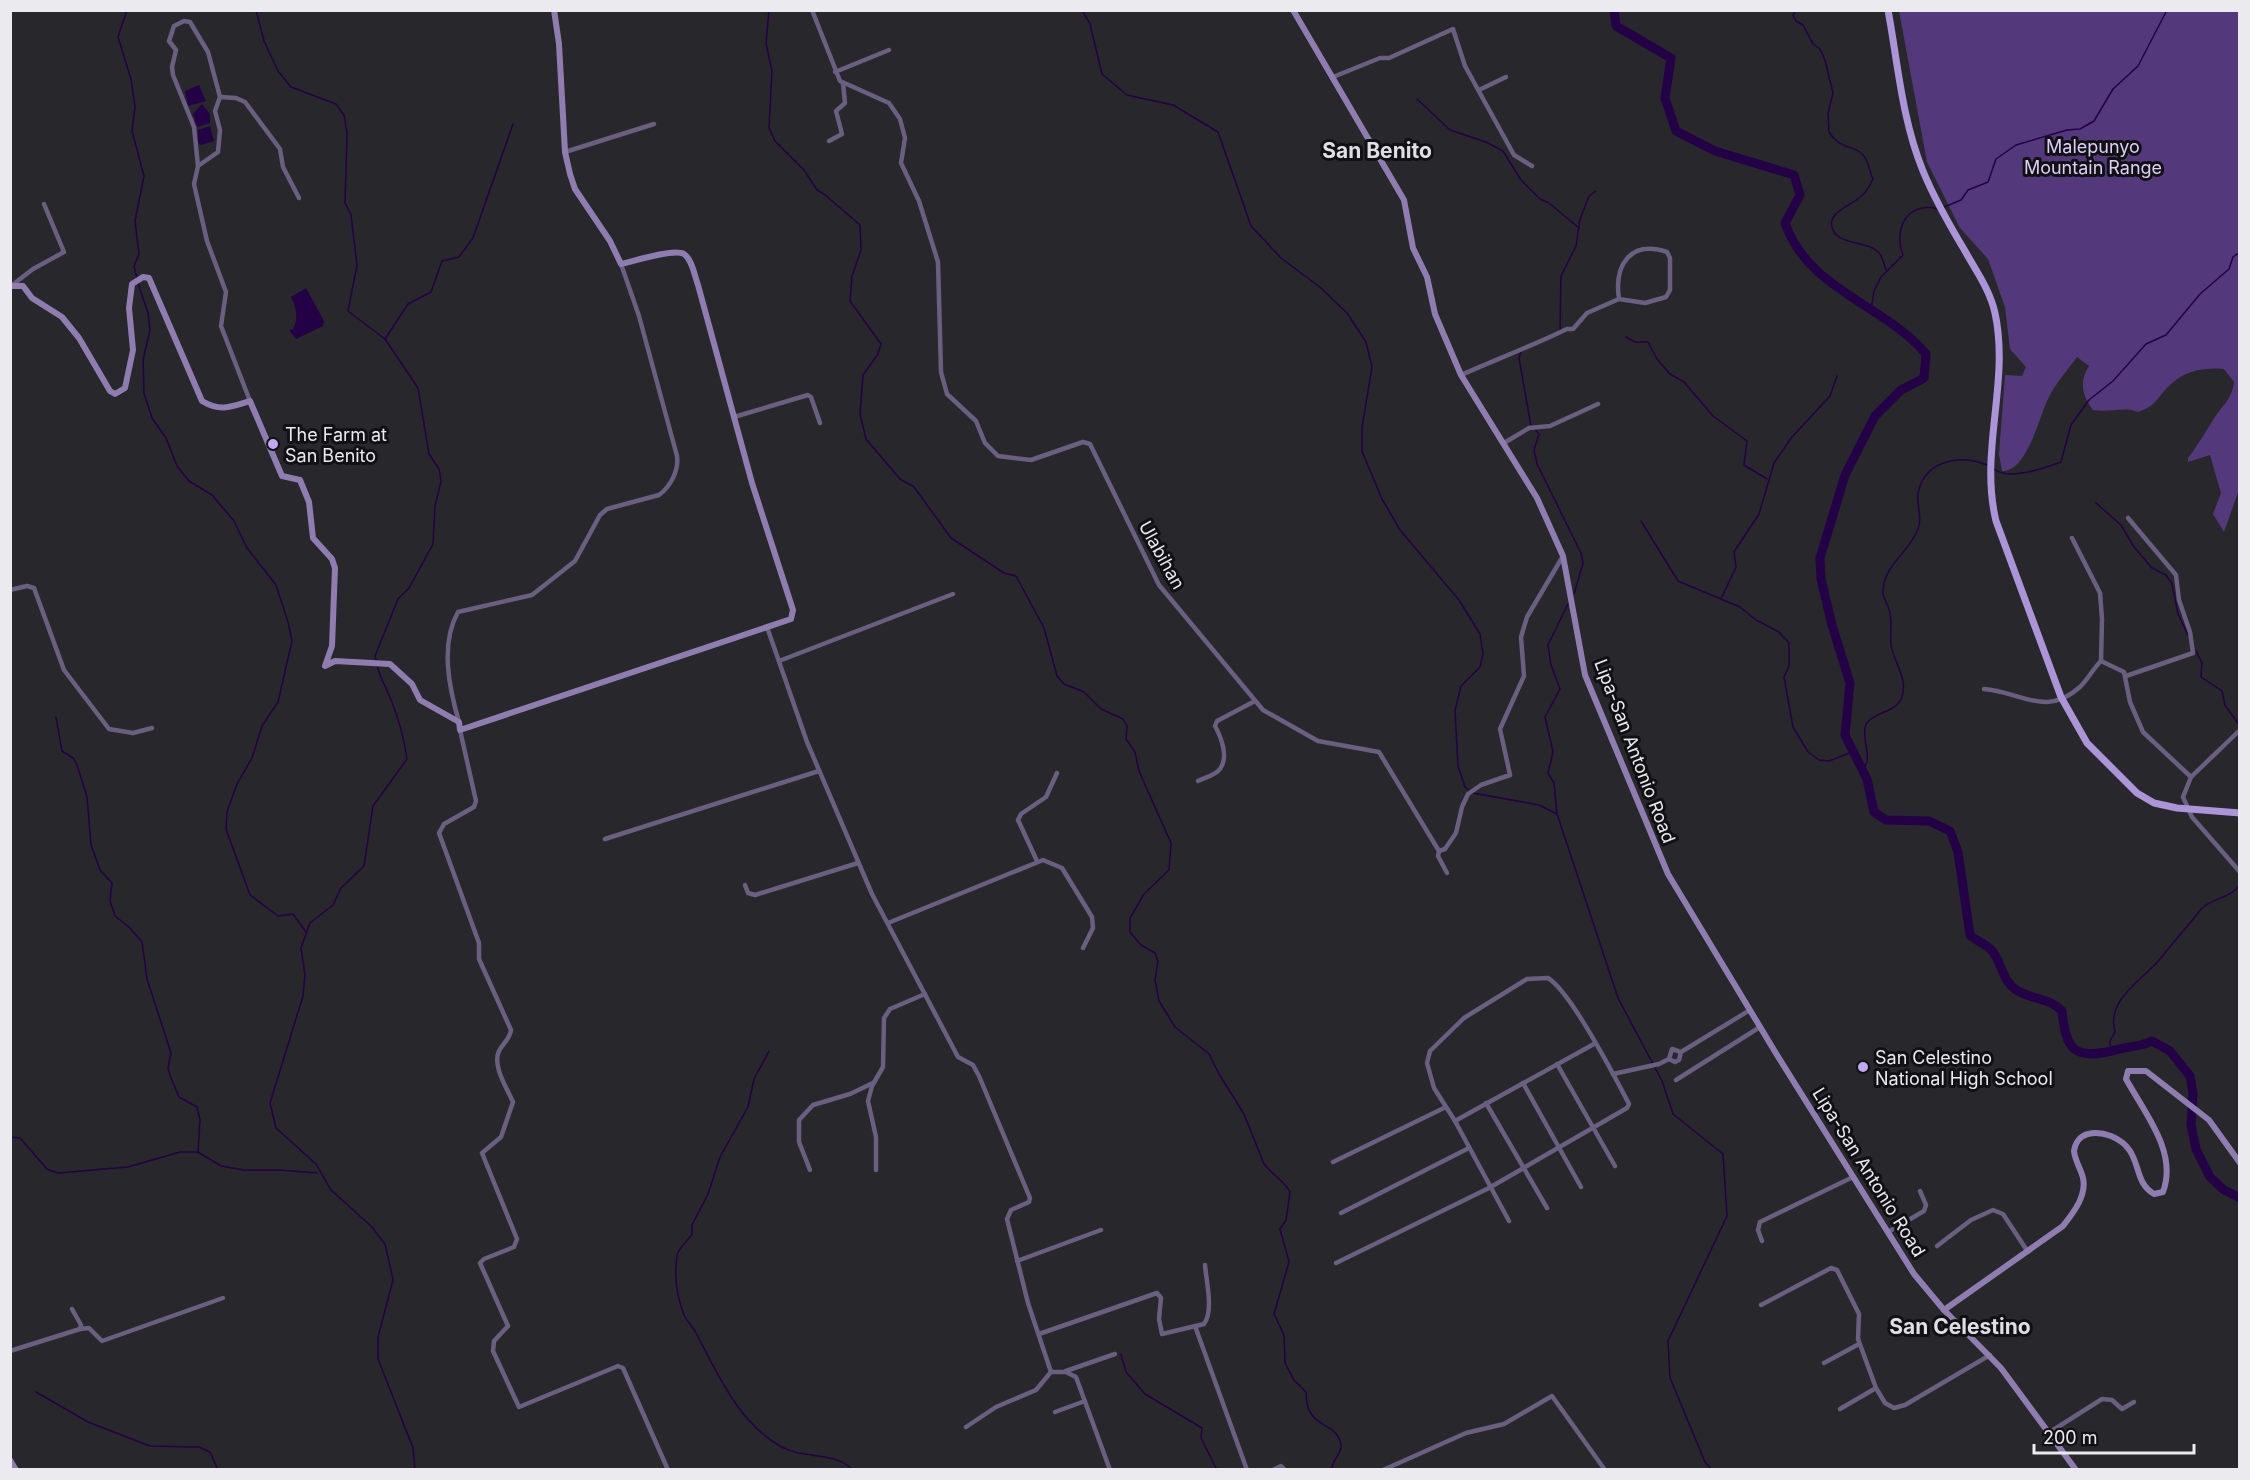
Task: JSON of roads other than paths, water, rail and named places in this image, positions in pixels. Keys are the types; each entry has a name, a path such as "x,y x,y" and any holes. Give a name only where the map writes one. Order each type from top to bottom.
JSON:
{"main road":[{"path":"1888,10 1909,129 1932,189 1986,287 1995,313 1998,366 1989,472 1995,521 2061,697 2087,743 2137,793 2154,803 2240,813"}],"street":[{"path":"554,10 559,44 565,152 574,189 610,241 621,264 639,316 677,456 675,473 665,490 659,495 607,509 600,515 575,561 532,595 458,612 448,640 450,683 476,801 474,807 444,824 439,833 479,943 479,959 511,1030 510,1036 497,1056 498,1067 513,1108 501,1137 482,1153 517,1239 514,1247 484,1259 480,1263 508,1326 494,1341 493,1352 519,1407 589,1376 618,1366 623,1368 668,1470"},
{"path":"812,10 835,72 843,83 845,103 836,111 842,132 829,141"},
{"name":"Lipa-San Antonio Road","path":"1293,10 1404,200 1413,248 1427,277 1435,314 1461,375 1538,498 1563,556 1585,675 1668,874 1914,1274 1944,1310 1990,1355 2050,1432 2076,1470"},
{"path":"198,166 218,152 220,130 215,111 220,97 208,52 196,28 190,22 184,21 174,26 169,41 176,50 172,67 173,75 194,127 198,166 194,184 207,241 226,292 221,326 280,473 285,477 300,480 312,521 313,538 332,559 335,568 332,646 325,666 335,661 390,664 412,684 420,700 459,726"},
{"path":"1333,77 1380,58 1389,58 1453,29 1465,66 1515,155 1532,166"},
{"path":"835,72 889,50"},
{"path":"1479,90 1506,77"},
{"name":"Ulabihan","path":"843,83 889,103 900,119 905,138 901,163 919,201 938,262 941,372 947,394 976,421 985,443 998,456 1031,460 1083,442 1090,444 1159,585 1255,701 1263,710 1318,741 1379,752 1439,851 1438,856 1447,873"},
{"path":"220,97 236,98 245,102 280,149 283,167 299,198"},
{"path":"565,152 654,124"},
{"path":"11,286 64,252 44,204"},
{"path":"1461,375 1510,353 1522,351 1567,329 1573,329 1587,313 1619,299 1645,303 1666,297 1670,290 1670,258 1667,252 1648,249 1633,253 1618,273 1616,281 1619,299"},
{"path":"459,726 790,619 793,610 688,259 683,254 674,252 621,264"},
{"path":"11,286 24,286 32,298 59,314 79,338 110,391 115,394 125,388 133,350 129,308 132,284 143,277 149,278 202,400 213,407 225,409 250,400"},
{"path":"734,417 807,395 811,397 820,423"},
{"path":"1504,443 1529,428 1550,426 1598,404"},
{"path":"2126,676 2193,653 2190,632 2179,600 2176,574 2128,518"},
{"path":"1984,689 2009,692 2035,703 2048,703 2079,688 2100,661 2102,619 2100,593 2072,538"},
{"path":"1439,851 1445,849 1456,833 1462,807 1468,794 1481,785 1510,775 1500,729 1524,676 1521,637 1527,617 1563,556"},
{"path":"10,590 27,586 34,588 64,670 109,729 133,733 153,728"},
{"path":"779,661 953,594"},
{"path":"767,627 819,771 858,863 958,1057 973,1065 980,1076 1030,1198 1029,1202 1008,1214 1017,1261 1051,1372"},
{"path":"2100,661 2122,671 2126,676 2130,702 2143,732 2191,777"},
{"path":"1198,781 1216,773 1222,767 1223,742 1215,726 1217,721 1255,701"},
{"path":"2239,731 2191,777 2183,790 2187,808 2240,872"},
{"path":"605,839 819,771"},
{"path":"1037,861 1018,820 1021,814 1046,797 1057,773"},
{"path":"888,923 1037,861 1050,861 1062,868 1092,917 1093,928 1083,948"},
{"path":"745,885 748,893 755,895 858,863"},
{"path":"1336,1263 1490,1188 1629,1106 1613,1074 1564,992 1548,978 1527,979 1464,1018 1430,1051 1427,1063 1429,1079 1455,1120 1490,1188 1509,1221"},
{"path":"876,1170 876,1137 868,1107 874,1082 884,1061 885,1012 925,994"},
{"path":"1613,1074 1659,1064 1669,1059 1679,1060 1681,1052 1750,1010"},
{"path":"1676,1080 1760,1027"},
{"path":"1455,1120 1594,1044"},
{"path":"1669,1059 1672,1049 1681,1052"},
{"path":"1557,1064 1615,1166"},
{"path":"1944,1310 2063,1226 2082,1196 2084,1180 2074,1151 2078,1140 2084,1135 2104,1134 2128,1146 2137,1161 2143,1184 2154,1194 2163,1192 2166,1179 2161,1145 2126,1079 2128,1071 2146,1071 2209,1120 2240,1163"},
{"path":"810,1170 799,1142 799,1120 813,1105 843,1096 874,1082"},
{"path":"1523,1083 1581,1187"},
{"path":"1486,1103 1547,1208"},
{"path":"1334,1162 1446,1107"},
{"path":"1341,1213 1469,1148"},
{"path":"1762,1240 1758,1230 1760,1222 1853,1177"},
{"path":"1888,1232 1924,1211 1926,1205 1920,1191"},
{"path":"1937,1246 1971,1220 1993,1210 2004,1214 2029,1252"},
{"path":"1017,1261 1101,1230"},
{"path":"1039,1334 1157,1293 1161,1298 1159,1319 1162,1334 1204,1324 1207,1319 1205,1264"},
{"path":"1761,1305 1776,1295 1834,1268 1859,1314 1859,1344 1876,1388 1890,1407 1899,1408 1990,1355"},
{"path":"10,1351 89,1328 102,1341 223,1298"},
{"path":"72,1309 81,1325 80,1329"},
{"path":"1195,1326 1247,1470"},
{"path":"1824,1363 1859,1344"},
{"path":"966,1426 996,1407 1036,1389 1051,1372 1064,1372 1115,1354"},
{"path":"1064,1372 1076,1377 1110,1470"},
{"path":"1840,1409 1876,1388"},
{"path":"1383,1470 1399,1467 1466,1433 1504,1424 1552,1396 1605,1470"},
{"path":"2050,1432 2102,1400 2112,1400 2122,1409 2134,1402"},
{"path":"1055,1412 1085,1401"},
{"path":"10,1460 16,1470"},
{"path":"1273,1470 1281,1466 1285,1470"}],"waterway":[{"path":"127,10 118,37 131,79 135,107 132,131 144,176 135,221 139,254 134,266 137,278"},
{"path":"256,10 264,41 278,71 291,87 336,104 344,115 347,133 345,203 351,215 357,265 348,311 385,339 418,388 429,454 439,469 441,481 435,506 433,544 409,588 398,599 375,656 376,660"},
{"path":"769,10 766,43 772,71 769,128 775,141 804,170 817,190 860,225 861,250 852,276 850,301 881,344 878,354 863,375 860,414 866,439 900,479 914,487 951,538 1004,573 1016,576 1044,628 1057,676 1064,684 1084,692 1101,709 1123,719 1127,726 1126,739 1135,752 1139,771 1171,843 1169,870 1144,894 1130,918 1130,932 1141,945 1155,953 1158,961 1155,980 1159,1001 1175,1027 1209,1054 1244,1114 1264,1164 1290,1192 1286,1220 1280,1229 1289,1262 1274,1314 1284,1335 1285,1363 1294,1380 1306,1392 1307,1404 1315,1419 1333,1431 1341,1444 1332,1470"},
{"path":"1082,10 1090,24 1102,74 1127,95 1173,105 1218,132 1251,226 1281,258 1321,288 1347,313 1366,342 1372,367 1362,427 1362,451 1382,499 1400,530 1459,600 1480,634 1483,654 1480,667 1461,686 1455,711 1458,766 1465,787 1469,790"},
{"path":"1614,10 1616,26 1671,58 1665,98 1676,131 1715,151 1794,175 1800,195 1785,223 1796,246 1811,265 1829,281 1909,337 1926,354 1924,378 1901,390 1875,416 1845,475 1820,558 1821,579 1832,625 1850,683 1845,735 1867,779 1874,812 1886,820 1929,821 1950,831 1958,852 1970,935 1991,949 2007,981 2015,989 2051,1003 2062,1011 2066,1035 2075,1049 2082,1053 2102,1053 2152,1041 2170,1051 2190,1076 2193,1093 2191,1125 2196,1149 2210,1177 2224,1190 2240,1198"},
{"path":"1796,10 1793,15 1796,21 1803,25 1825,60 1833,93 1828,113 1829,132 1837,141 1857,150 1864,156 1873,179 1861,196 1836,213 1832,227 1839,237 1874,249 1882,257 1886,270"},
{"path":"1942,208 1961,200 1968,190 1988,182 1996,159 2016,145 2067,130 2080,129 2094,121 2113,89 2138,66 2167,10"},
{"path":"1417,99 1450,130 1486,142 1503,151 1521,180 1540,199 1549,203 1579,228"},
{"path":"385,339 408,304 431,292 442,261 459,257 473,238 513,124"},
{"path":"1560,331 1561,276 1576,246 1580,219 1589,196 1596,191"},
{"path":"1871,310 1874,291 1881,277 1903,255 1900,236 1905,219 1918,209 1938,209"},
{"path":"1994,469 2009,474 2018,474 2061,462 2071,425 2089,400 2113,381 2146,344 2166,335 2200,294 2229,269 2233,257 2240,252"},
{"path":"138,283 148,313 150,330 143,360 144,393 152,418 166,438 177,466 189,481 212,495 234,521 247,548 276,585 288,622 292,641 278,702 262,726 252,758 237,784 227,812 226,829 250,895 278,916 293,914 306,932"},
{"path":"1626,337 1635,342 1648,342 1657,359 1670,374 1684,382 1713,416 1747,441 1744,465 1767,479"},
{"path":"1521,352 1519,358 1531,426"},
{"path":"1721,599 1736,567 1734,552 1759,514 1774,463 1792,437 1830,396 1837,376"},
{"path":"1535,429 1539,434 1534,450 1537,464 1581,553 1583,563 1574,594"},
{"path":"1863,770 1867,759 1866,724 1895,706 1902,697 1902,677 1891,645 1890,613 1883,592 1887,574 1918,529 1920,520 1918,493 1922,482 1936,467 1955,460 1987,465"},
{"path":"2096,503 2121,525 2134,547 2152,568 2166,575 2172,584 2178,614 2188,635"},
{"path":"1641,521 1678,581 1740,607 1756,620 1779,632 1789,643 1789,666 1784,677 1793,727 1808,752 1819,760 1829,761 1852,752"},
{"path":"1568,604 1548,645 1551,665 1560,689 1545,717 1553,752 1548,773 1554,783 1557,814 1618,998 1662,1081 1673,1114 1723,1154 1727,1216 1668,1341 1670,1378 1705,1462 1712,1470"},
{"path":"2196,651 2202,663 2201,677 2222,691 2225,705 2240,726"},
{"path":"377,665 399,721 407,759 373,806 364,866 341,888 333,905 310,923 301,948 305,975 303,996 270,1103 276,1128 316,1164 331,1190 372,1227 385,1244 393,1280 378,1337 378,1359 413,1448 415,1470"},
{"path":"56,717 62,751 73,758 77,765 87,797 91,845 100,870 112,883 110,901 115,916 142,942 147,979 171,1053 168,1068 171,1078 179,1097 197,1107 200,1120 198,1152"},
{"path":"1473,793 1539,805 1557,814"},
{"path":"2110,1052 2110,1041 2115,1032 2116,1010 2128,991 2161,958 2202,908 2236,890 2240,885"},
{"path":"769,1051 754,1079 748,1107 720,1157 708,1194 692,1225 692,1234 677,1253 678,1293 685,1317 730,1396 752,1424 780,1446 798,1453 827,1457 853,1470"},
{"path":"10,1137 20,1138 47,1169 58,1173 128,1167 180,1152 198,1152 221,1166 244,1170 317,1173"},
{"path":"1121,1354 1126,1372 1145,1394 1202,1428 1201,1438 1217,1470"},
{"path":"36,1392 88,1422 150,1446 199,1447 210,1452 218,1470"}],"place":[{"name":"The Farm at San Benito","path":"273,444"},
{"name":"San Celestino National High School","path":"1863,1067"}],"district":[{"name":"San Benito","path":"1377,150"},
{"name":"San Celestino","path":"1960,1326"}],"park label":[{"name":"Malepunyo Mountain Range","path":"2093,156"}]}
